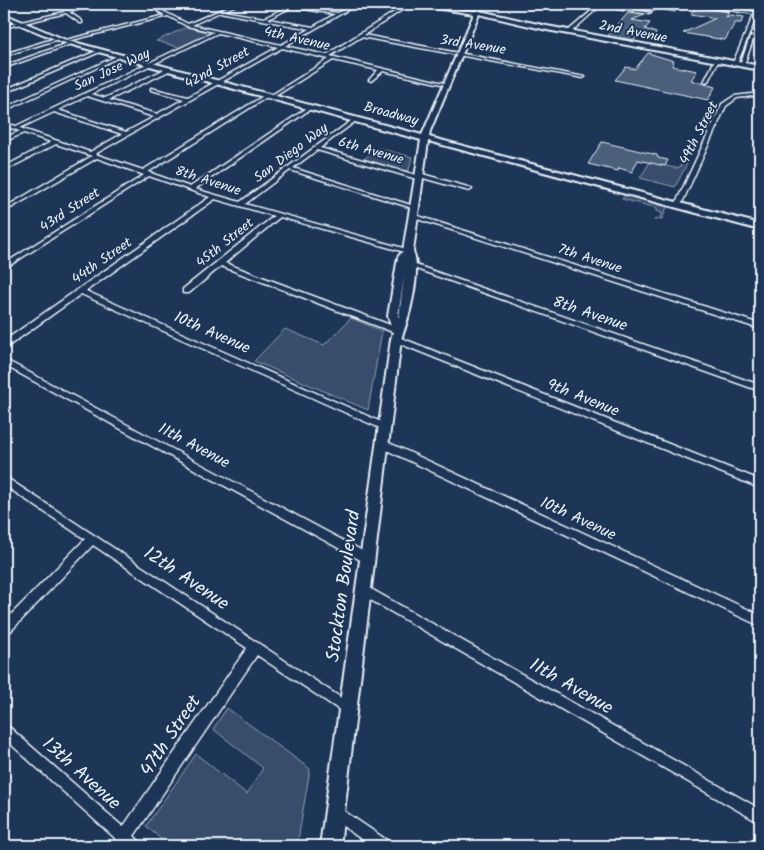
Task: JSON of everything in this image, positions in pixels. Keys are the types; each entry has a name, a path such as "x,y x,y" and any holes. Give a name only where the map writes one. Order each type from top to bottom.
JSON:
{"main road":[{"name":"2nd Avenue","path":"410,4 478,12 569,32 760,68"},
{"name":"Stockton Boulevard","path":"397,335 393,316 403,257 408,250 424,138 481,4"},
{"name":"Broadway","path":"4,18 60,40 166,70 760,227"},
{"name":"Stockton Boulevard","path":"330,846 397,335 405,315 412,257 408,250"}],"street":[{"path":"4,26 100,4"},
{"name":"4th Avenue","path":"147,4 188,25 446,84"},
{"path":"188,25 233,4"},
{"name":"42nd Street","path":"4,210 157,116 356,4"},
{"path":"326,57 410,4"},
{"path":"591,4 649,13"},
{"path":"569,32 600,4"},
{"path":"694,4 759,14"},
{"path":"706,4 759,14"},
{"path":"742,65 759,14 757,7 746,4"},
{"path":"265,20 294,5 339,14"},
{"path":"220,11 313,28"},
{"path":"65,12 81,22"},
{"path":"735,63 759,14"},
{"path":"4,55 60,40 170,16"},
{"name":"San Jose Way","path":"16,128 217,32"},
{"name":"3rd Avenue","path":"359,35 458,56 500,60 583,76"},
{"path":"4,67 73,43"},
{"path":"4,92 100,51"},
{"path":"4,110 120,56"},
{"name":"43rd Street","path":"4,268 147,173 333,58"},
{"path":"706,81 718,60"},
{"path":"105,100 166,70"},
{"path":"372,80 382,70"},
{"path":"153,89 188,99"},
{"path":"86,94 157,116"},
{"name":"49th Street","path":"678,205 724,105 736,97 760,94"},
{"path":"191,189 310,107"},
{"path":"54,110 127,134"},
{"name":"San Diego Way","path":"241,204 355,119"},
{"name":"8th Avenue","path":"4,124 214,197 408,250"},
{"path":"4,140 24,130"},
{"path":"4,169 56,142"},
{"name":"6th Avenue","path":"316,148 469,189"},
{"name":"7th Avenue","path":"289,168 760,327"},
{"name":"44th Street","path":"4,345 214,197"},
{"name":"45th Street","path":"186,291 279,215"},
{"name":"9th Avenue","path":"219,264 760,484"},
{"name":"8th Avenue","path":"410,265 760,388"},
{"name":"10th Avenue","path":"82,290 385,427"},
{"path":"4,335 12,340"},
{"name":"11th Avenue","path":"4,362 368,559"},
{"name":"10th Avenue","path":"383,444 760,621"},
{"name":"12th Avenue","path":"4,480 348,709"},
{"path":"4,630 92,539"},
{"name":"11th Avenue","path":"364,590 760,816"},
{"name":"47th Street","path":"126,844 255,647"},
{"name":"13th Avenue","path":"4,730 126,844"},
{"path":"335,811 382,846"}],"shaded area":[{"path":"187,27 213,33 182,48 156,41"},
{"path":"377,148 412,157 409,170 405,171 364,159"},
{"path":"683,161 688,162 675,187 640,178 650,162 675,168 680,167"},
{"path":"625,195 667,206 662,219 654,220 659,219 662,213 657,211 657,208 622,199"},
{"path":"351,318 382,331 368,410 254,361 285,329 324,345"},
{"path":"227,708 310,769 297,846 169,846 146,826 196,754 247,794 263,768 213,729"}],"building":[{"path":"636,4 681,4 675,12 659,9 652,12 633,8"},
{"path":"696,7 729,12 726,17 731,15 744,17 741,23 735,23 725,40 683,33 716,18 691,14"},
{"path":"628,13 644,15 632,20 650,23 645,29 656,33 655,36 640,34 634,40 608,36"},
{"path":"648,53 674,61 672,66 697,71 691,80 715,87 708,100 615,80 626,67 635,69"},
{"path":"602,142 657,155 658,158 668,160 665,166 638,160 632,172 619,168 618,171 588,164"}]}
